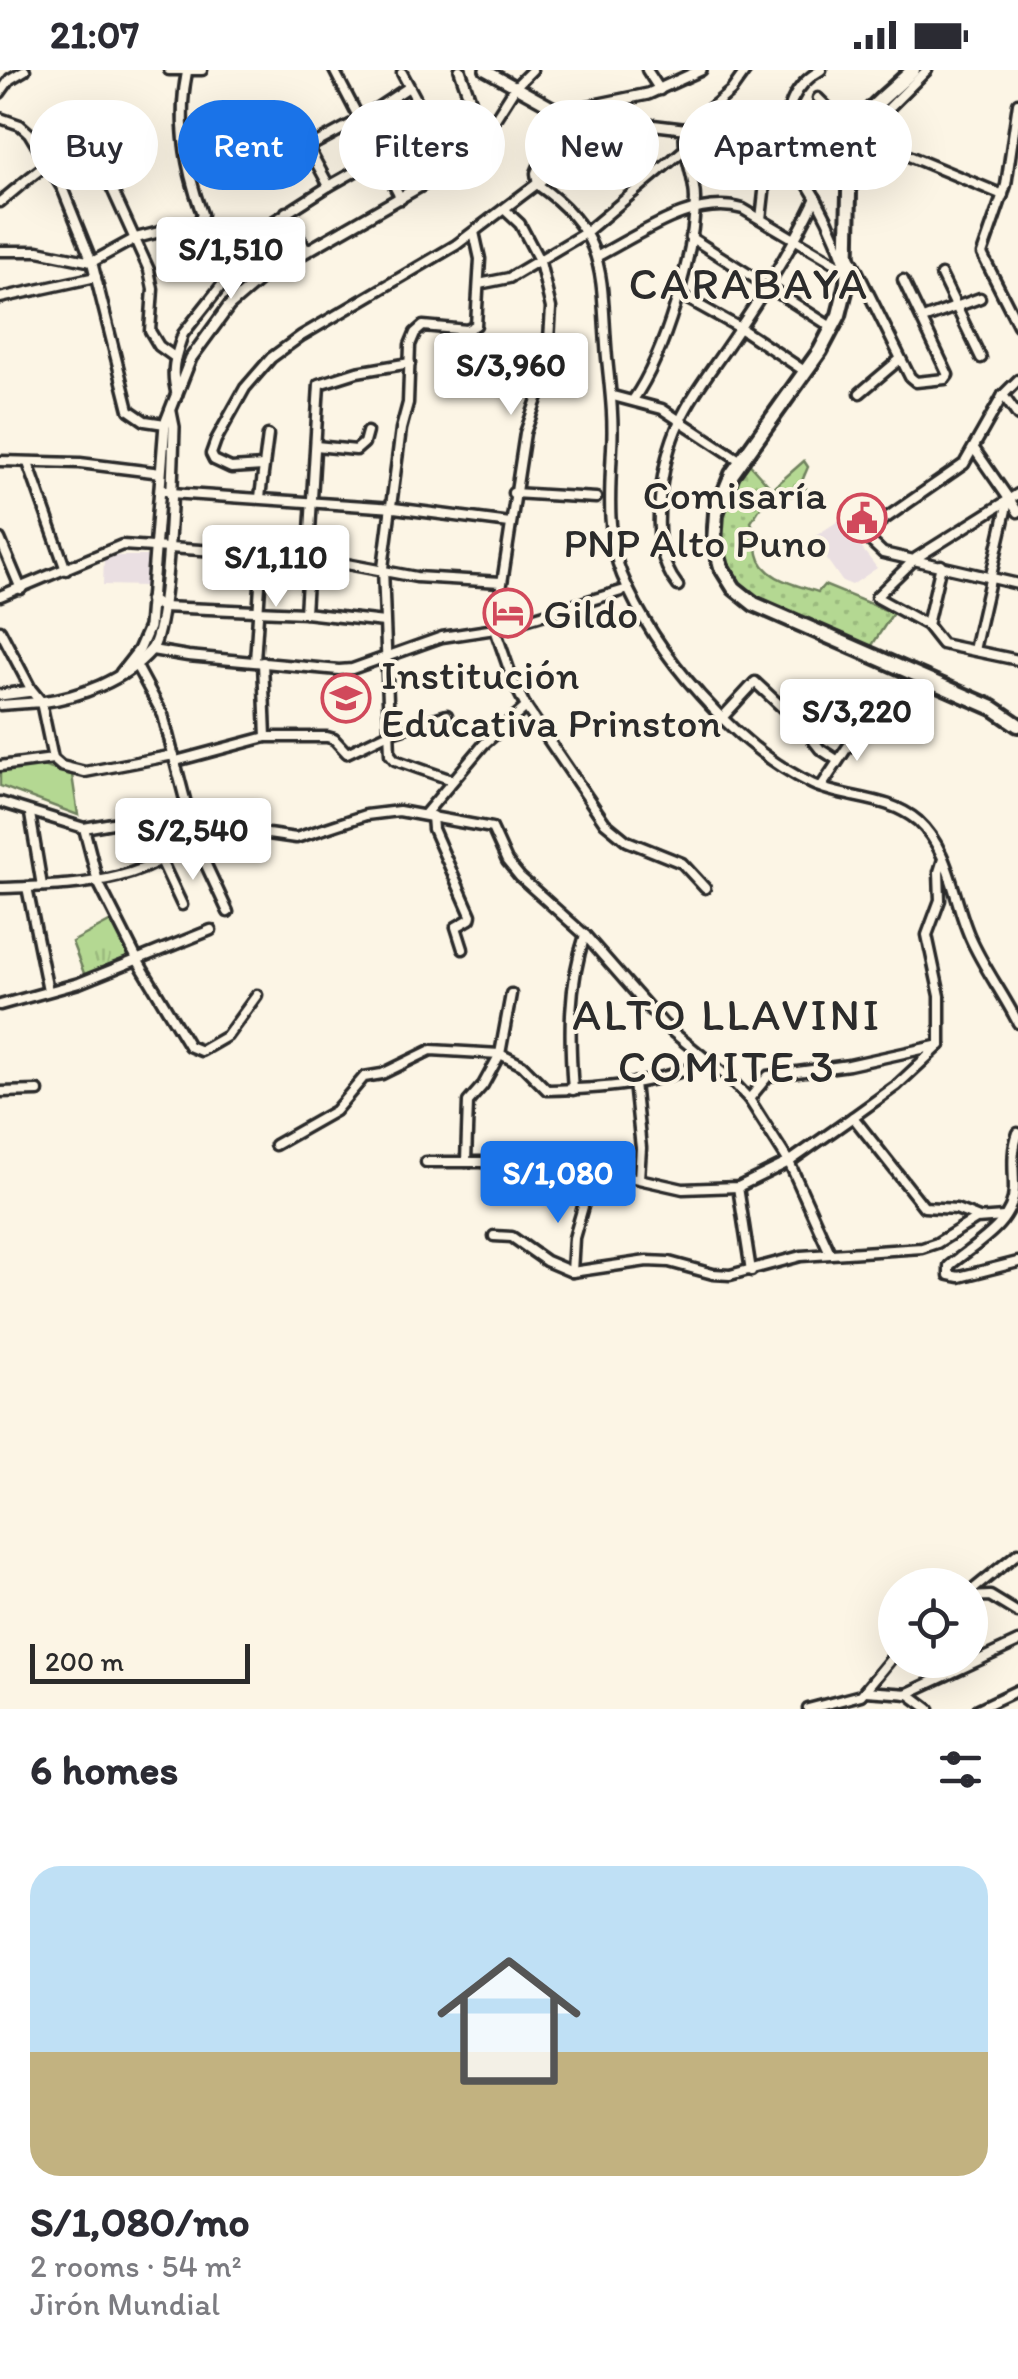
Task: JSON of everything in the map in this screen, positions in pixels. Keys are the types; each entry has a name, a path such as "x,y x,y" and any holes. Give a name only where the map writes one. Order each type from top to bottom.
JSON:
{"highway":[{"path":"882,100 913,70"},
{"path":"849,190 845,294 833,328 806,372 741,460 722,493 714,542 721,567 742,596 768,612 993,708 1018,725"}],"street":[{"path":"0,93 10,79 26,70"},
{"path":"169,70 202,70"},
{"path":"334,70 349,100"},
{"path":"460,70 470,100"},
{"path":"486,70 540,100"},
{"path":"505,103 532,70"},
{"path":"647,70 660,90"},
{"path":"625,100 660,90 701,70"},
{"path":"721,100 746,70"},
{"path":"792,100 802,82 821,70"},
{"path":"896,100 927,70"},
{"path":"183,100 187,72"},
{"path":"402,72 417,100"},
{"path":"390,100 410,87"},
{"path":"1018,104 1003,195 982,258 1018,324"},
{"path":"0,118 30,133"},
{"path":"479,284 509,278 585,233 679,155"},
{"path":"912,157 1003,195"},
{"path":"319,167 329,186"},
{"path":"0,202 30,176"},
{"path":"176,395 172,379 174,356 188,325 258,237 286,212 339,180"},
{"path":"63,190 92,262 129,410 145,421 165,424"},
{"path":"113,190 136,238 152,288 150,331 159,346 174,356"},
{"path":"0,251 38,251 92,262 136,238 199,222 202,214 196,190"},
{"path":"396,190 401,199"},
{"path":"121,672 146,636 165,424 190,358 229,306 256,281 416,190"},
{"path":"262,466 224,466 211,454 258,372 301,336 420,267 531,190"},
{"path":"544,190 585,233 598,256 614,396 610,480 613,544 628,590 661,644 721,719 769,758 821,788 878,801 921,824 943,858 970,938 1018,1022"},
{"path":"633,400 648,378 677,293 690,238 694,190"},
{"path":"760,219 764,190"},
{"path":"811,190 847,270"},
{"path":"678,586 664,564 656,525 662,470 679,418 768,286 816,198"},
{"path":"598,256 694,208 736,207 847,270"},
{"path":"504,209 520,224 540,262 551,308 547,371 525,434 494,629 526,707 606,823 627,841 682,862 705,888"},
{"path":"286,212 306,250"},
{"path":"452,780 395,760 390,754 384,568 408,403 412,339 423,326 441,330 474,328 480,249 474,232"},
{"path":"690,238 833,328"},
{"path":"846,248 898,360 916,382 948,377 903,280"},
{"path":"941,275 980,358"},
{"path":"0,298 96,278"},
{"path":"677,293 740,328 806,372"},
{"path":"923,320 980,298"},
{"path":"860,392 898,360"},
{"path":"305,613 319,384 410,363"},
{"path":"1018,380 1003,394 975,450 961,467 863,534 879,552 1018,584"},
{"path":"1003,394 1018,416"},
{"path":"614,396 679,418 741,460"},
{"path":"0,705 75,697 152,650 162,607 168,549 174,427 171,410"},
{"path":"316,446 356,450 364,443 367,432"},
{"path":"260,497 268,435"},
{"path":"975,450 1012,498 1018,512"},
{"path":"0,461 80,463 161,474"},
{"path":"28,463 66,570"},
{"path":"160,488 171,493 394,508 510,523"},
{"path":"514,492 596,498"},
{"path":"1012,498 916,558 876,597 926,625 942,644 1018,660"},
{"path":"974,650 1012,498"},
{"path":"0,539 21,589"},
{"path":"0,596 122,546 309,557 416,577 501,582"},
{"path":"262,556 257,610 266,737"},
{"path":"926,625 941,565"},
{"path":"152,650 352,669 442,637 494,629 628,590"},
{"path":"150,600 162,607 305,613 384,622"},
{"path":"0,630 40,702 52,758 61,766 80,772 175,758 266,737 327,737 347,753 391,732 448,715"},
{"path":"135,663 163,715 191,823 296,838 386,811 429,815 494,830 507,861 520,877 585,936 652,1013 729,1078 748,1100 789,1162 830,1254"},
{"path":"721,719 755,682 802,726 820,749 837,760"},
{"path":"0,695 32,691"},
{"path":"462,949 456,927 471,915 429,815 452,780 484,744 526,707"},
{"path":"821,788 864,722"},
{"path":"0,766 52,758"},
{"path":"0,802 84,828 186,810"},
{"path":"30,814 42,886"},
{"path":"0,888 98,882 128,876 193,837 204,824"},
{"path":"84,828 98,882 178,1033 196,1051 210,1048 227,1036 257,994"},
{"path":"193,837 228,912"},
{"path":"160,858 182,905"},
{"path":"426,1162 466,1162 583,1180 610,1175 639,1178 683,1190 738,1187 789,1162 896,1086 940,1045 940,996 927,934 940,900 943,858"},
{"path":"27,887 48,992"},
{"path":"0,1005 138,961 212,930"},
{"path":"573,1090 572,995 576,962 585,936"},
{"path":"466,1162 468,1102 500,1054 511,994"},
{"path":"748,1100 768,1076 849,1065 940,1045"},
{"path":"275,1145 336,1111 360,1080 382,1074 421,1053 442,1050 500,1054 522,1065 544,1089 573,1090 634,1083 685,1071 706,1061"},
{"path":"634,1083 642,1148 639,1178"},
{"path":"0,1092 38,1090"},
{"path":"853,1117 924,1207 956,1208 979,1218"},
{"path":"1018,1133 1013,1153 1014,1197 1004,1217 953,1262 949,1274 959,1277 1018,1262"},
{"path":"572,1272 574,1238 584,1203 583,1180"},
{"path":"738,1187 751,1271"},
{"path":"494,1236 512,1237 546,1262 572,1272 647,1261 669,1262 713,1274 751,1271 801,1256 922,1248 979,1218 1004,1217"},
{"path":"988,1579 1018,1553"},
{"path":"988,1596 1018,1613"},
{"path":"808,1709 865,1692 906,1694 1018,1642"},
{"path":"865,1692 878,1676"},
{"path":"978,1709 1018,1690"},
{"path":"906,1694 930,1709"}],"shaded area":[{"path":"840,520 877,568 852,585 842,581 812,538"},
{"path":"104,556 148,556 148,586 103,585"}],"green space":[{"path":"745,459 772,489 804,461 808,467 802,481 806,488 792,496 778,495 760,508 751,522 758,554 761,563 782,580 818,592 824,585 893,613 867,653 748,596 728,570 721,553 718,523"},
{"path":"36,764 72,775 78,815 0,786 0,768"},
{"path":"115,919 136,957 85,976 72,942"}],"place":[{"name":"Comisaría PNP Alto Puno","path":"862,518"},
{"name":"Gildo","path":"508,613"},
{"name":"Institución Educativa Prinston","path":"346,698"}],"district":[{"name":"CARABAYA","path":"749,283"},
{"name":"ALTO LLAVINI COMITE 3","path":"727,1040"}]}
